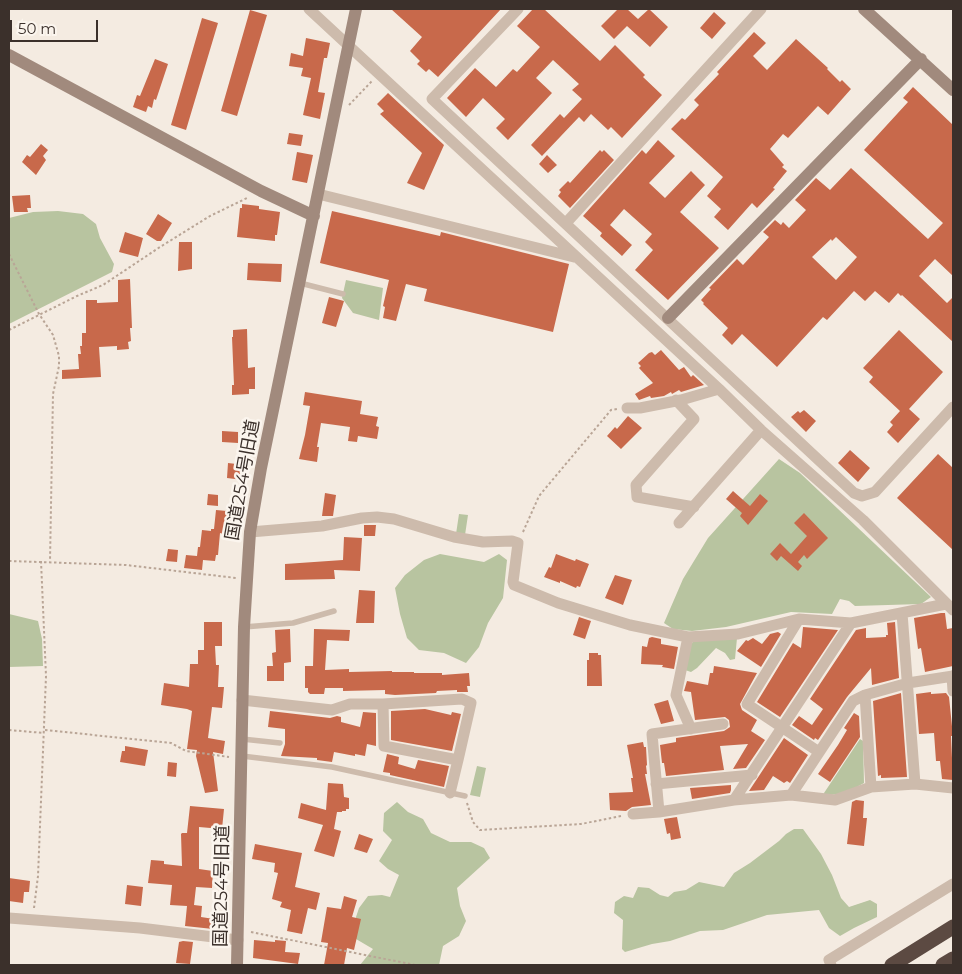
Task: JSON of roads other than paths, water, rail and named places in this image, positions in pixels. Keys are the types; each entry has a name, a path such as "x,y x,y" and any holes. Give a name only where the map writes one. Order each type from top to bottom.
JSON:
{"highway":[{"path":"892,965 953,927"},
{"path":"943,965 953,959"}],"street":[{"path":"309,9 761,430 863,520 950,607"},
{"name":"国道254号旧道","path":"237,965 244,627 250,532 261,468 356,9"},
{"path":"518,9 432,99 854,492 862,496 875,492 953,407"},
{"path":"566,223 761,9"},
{"path":"864,9 953,90"},
{"path":"9,56 260,191 314,216"},
{"path":"655,331 921,59"},
{"path":"318,194 576,257"},
{"path":"627,408 640,408 719,389"},
{"path":"676,400 694,418 636,485 637,497 694,507"},
{"path":"679,523 761,430"},
{"path":"250,532 322,526 377,517 394,519 454,537 483,542 512,541 518,543 514,585 558,603 630,625 688,637 738,634 799,619 851,623 902,613 950,607"},
{"path":"902,613 915,784"},
{"path":"799,619 747,704 819,752"},
{"path":"734,800 851,623"},
{"path":"688,637 676,695 691,729"},
{"path":"791,795 853,701 865,695 908,683 953,676 953,691"},
{"path":"865,695 871,787"},
{"path":"242,700 332,710 350,704 462,699 471,703 450,793"},
{"path":"383,704 384,746 458,760"},
{"path":"659,812 652,734 723,724"},
{"path":"656,784 752,775"},
{"path":"633,814 659,812 734,800 791,795 835,800 871,787 915,784 953,788"},
{"path":"827,964 953,884"},
{"path":"9,918 238,935"}],"lane":[{"path":"300,283 343,294"},
{"path":"244,627 293,622 334,612"},
{"path":"242,739 280,743"},
{"path":"242,756 332,767 464,796"}]}
